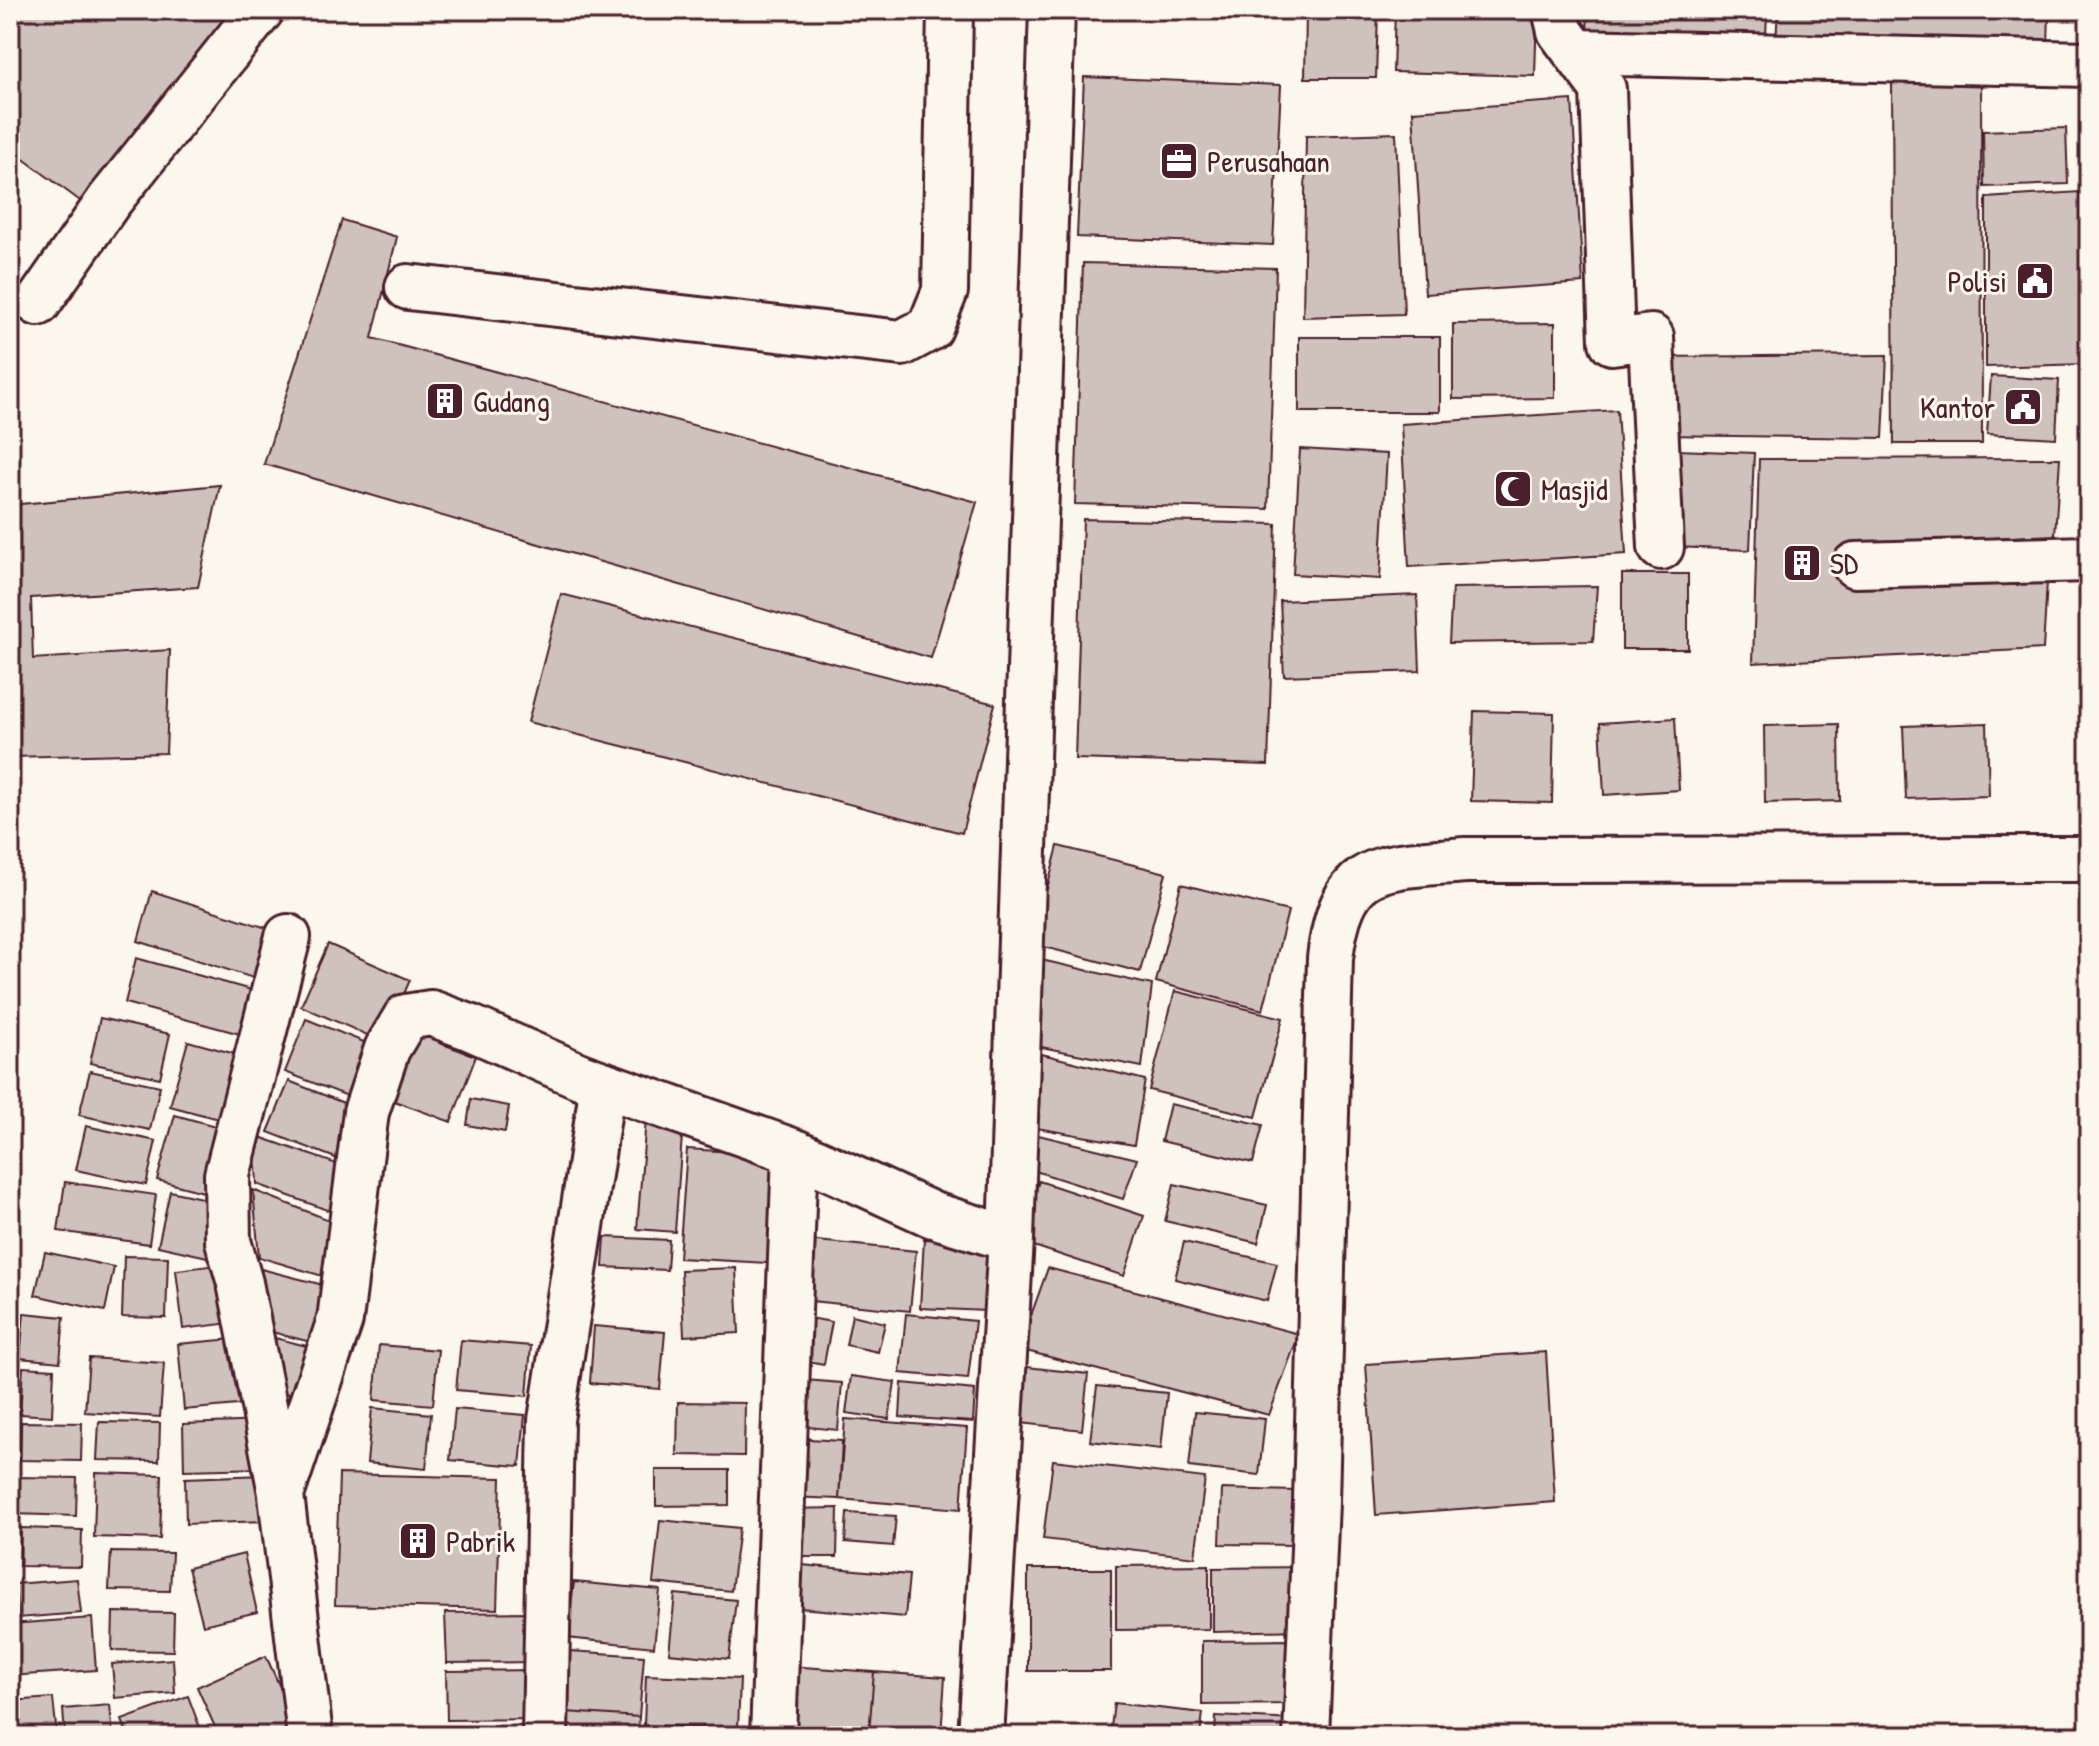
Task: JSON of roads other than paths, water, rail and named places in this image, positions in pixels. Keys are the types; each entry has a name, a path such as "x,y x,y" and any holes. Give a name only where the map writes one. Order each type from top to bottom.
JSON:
{"street":[{"path":"38,303 109,201 261,10"},
{"path":"408,287 902,343 930,328 945,291 950,10"},
{"path":"981,1736 1011,1239 1052,10"},
{"path":"1555,10 1560,31 1603,89 1612,342 1651,337 1661,547"},
{"path":"1576,52 2089,64"},
{"path":"1855,565 2089,559"},
{"path":"1306,1736 1316,1502 1330,958 1335,919 1347,891 1365,876 1387,868 1466,860 2089,859"},
{"path":"288,937 227,1175 230,1253 240,1283 281,1495 310,1736"},
{"path":"281,1495 340,1320 366,1112 387,1049 399,1024 416,1013 431,1013 603,1084 795,1152 933,1215 1011,1239"},
{"path":"545,1736 551,1420 603,1084"},
{"path":"773,1736 795,1152"}],"place":[{"name":"Perusahaan","path":"1179,161"},
{"name":"Polisi","path":"2035,281"},
{"name":"Gudang","path":"445,401"},
{"name":"Kantor","path":"2023,407"},
{"name":"Masjid","path":"1513,489"},
{"name":"SD","path":"1802,563"},
{"name":"Pabrik","path":"418,1541"}]}
